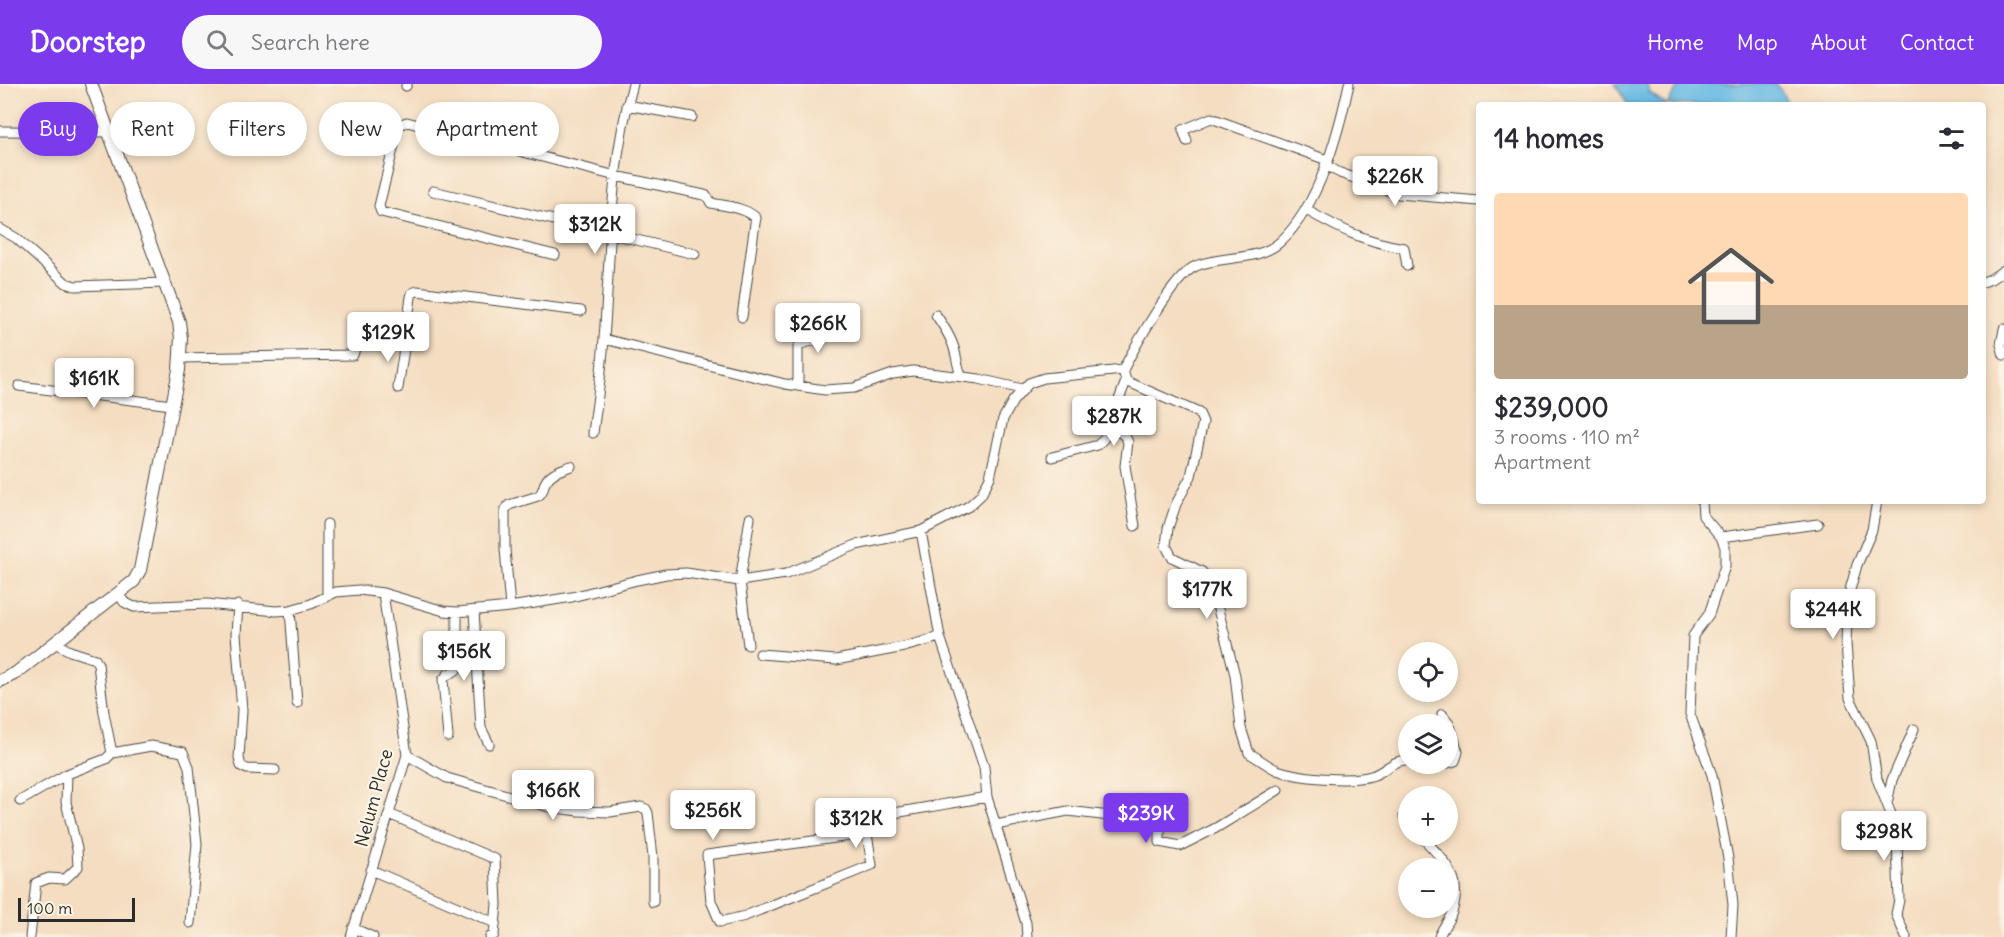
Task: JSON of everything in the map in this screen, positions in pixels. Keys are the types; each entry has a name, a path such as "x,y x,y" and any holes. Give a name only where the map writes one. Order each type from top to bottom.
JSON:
{"main road":[{"path":"0,681 16,673 134,581 140,570 180,358 179,321 91,84"}],"street":[{"path":"593,433 604,339 616,176 627,105 633,84"},
{"path":"1052,457 1098,445 1105,437 1126,381 1123,370 1137,341 1179,281 1194,267 1263,252 1278,243 1306,210 1326,163 1349,84"},
{"path":"627,105 692,117"},
{"path":"1187,141 1183,130 1211,118 1399,194 1476,201"},
{"path":"555,255 381,212 379,206 399,125 407,122 616,176 704,195 711,203 746,210 756,218 742,317"},
{"path":"0,131 109,132"},
{"path":"433,191 695,254"},
{"path":"1306,210 1348,233 1377,243 1404,248 1407,266"},
{"path":"0,229 16,238 66,283 75,286 165,283"},
{"path":"1986,281 2004,270"},
{"path":"398,388 412,293 417,291 581,310"},
{"path":"936,315 948,332 962,377"},
{"path":"798,386 798,347 800,344 817,340 819,324"},
{"path":"2004,328 2001,345 2004,355"},
{"path":"180,358 353,355 359,336 405,342"},
{"path":"604,339 798,386 837,390 854,388 894,374 913,372 962,377 1022,389"},
{"path":"118,593 124,602 134,607 207,604 238,605 276,611 311,604 336,592 359,590 383,593 444,611 457,612 510,608 572,597 666,574 686,573 740,581 786,574 856,545 921,531 969,506 981,495 993,466 1003,419 1022,389 1029,383 1044,378 1123,370"},
{"path":"1126,381 1199,413 1203,422 1191,476 1176,504 1168,528 1166,546 1172,557 1202,572 1211,582 1235,675 1241,728 1249,753 1278,770 1321,778 1374,776 1391,764 1398,762"},
{"path":"19,386 172,405"},
{"path":"1109,425 1125,436 1128,442 1125,466 1135,526"},
{"path":"510,608 505,549 505,510 508,505 538,496 542,493 549,476 571,466"},
{"path":"1702,504 1703,516 1721,537 1725,547 1725,566 1709,614 1693,636 1690,714 1712,775 1728,858 1733,905 1731,937"},
{"path":"1876,504 1872,530 1857,565 1848,597 1846,643 1850,698 1871,741 1876,779 1893,819 1897,842 1899,900 1896,914 1906,937"},
{"path":"748,645 740,581 750,518"},
{"path":"327,524 327,596"},
{"path":"1721,537 1818,524"},
{"path":"921,531 940,637 984,767 987,797 1026,923 1027,937"},
{"name":"Nelum Place","path":"352,933 407,755 383,593"},
{"path":"238,605 236,634 242,710 239,758 241,766 247,769 275,770"},
{"path":"290,610 297,703"},
{"path":"474,611 481,728 489,744"},
{"path":"448,737 443,680 457,667 457,612"},
{"path":"760,654 836,660 904,647 940,637"},
{"path":"55,643 95,660 98,664 112,753"},
{"path":"1887,803 1892,780 1914,729"},
{"path":"20,801 67,774 106,759 112,753 151,746 183,752 189,766 196,844 189,923"},
{"path":"407,755 447,778 549,807 610,812 641,807 646,809 653,857 653,902"},
{"path":"30,937 36,883 50,878 65,879 78,867 77,849 66,802 67,774"},
{"path":"996,825 1068,811 1161,822 1160,842 1180,846 1216,828 1278,790"},
{"path":"866,828 872,865 745,916 720,922 711,901 707,855 858,835 866,828 871,817 987,797"},
{"path":"389,814 495,859 497,905 494,935 490,937"},
{"path":"1430,846 1446,864 1457,886 1452,913 1439,937"},
{"path":"371,870 495,923"},
{"path":"352,933 373,937"}],"water":[{"path":"1615,84 1647,84 1649,92 1662,102 1626,102"},
{"path":"1680,84 1777,84 1787,102 1669,102"}]}
